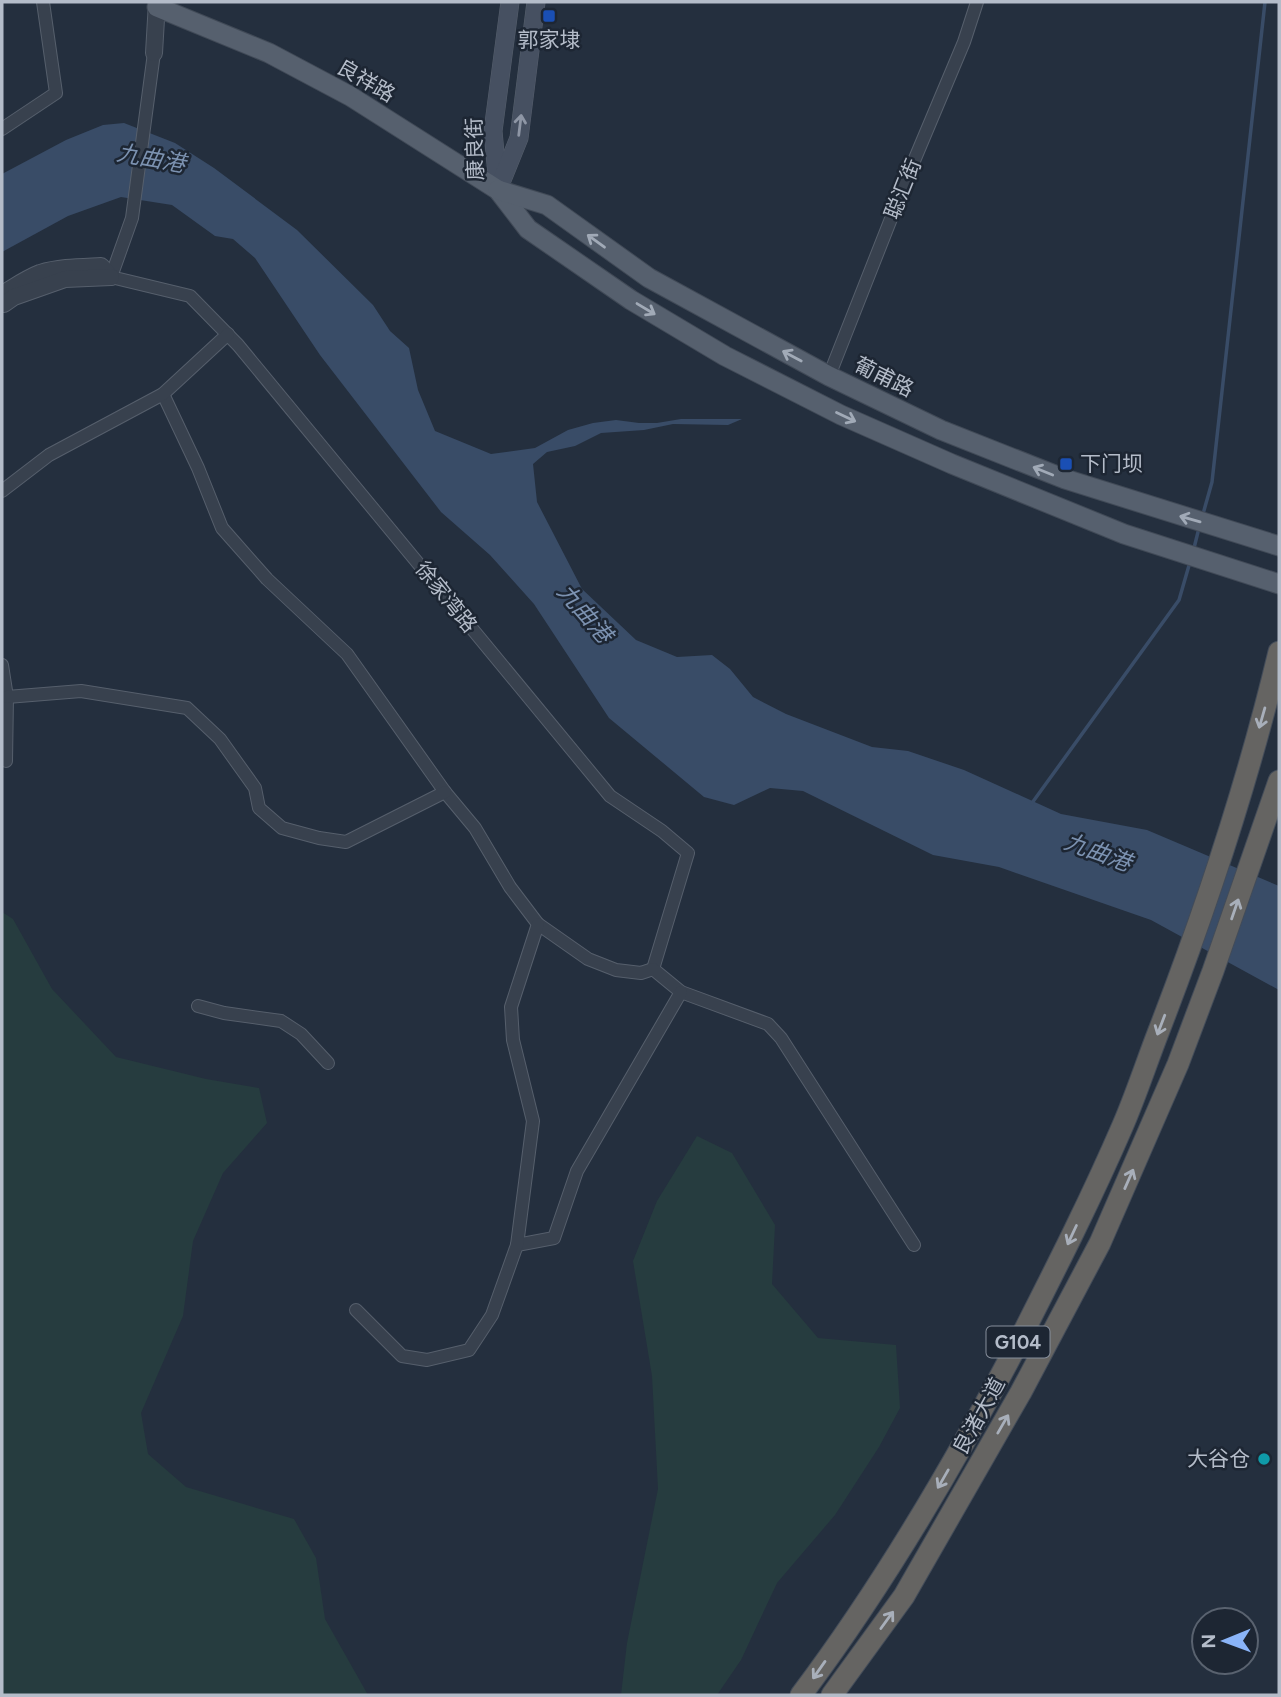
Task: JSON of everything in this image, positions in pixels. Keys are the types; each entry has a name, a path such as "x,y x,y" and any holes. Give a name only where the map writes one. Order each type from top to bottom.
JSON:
{"highway":[{"name":"良渚大道","path":"801,1695 883,1578 940,1486 1060,1261 1123,1125 1186,962 1227,841 1279,652"},
{"name":"良渚大道","path":"832,1695 904,1596 1021,1392 1100,1243 1178,1064 1279,781"}],"main road":[{"name":"康良街","path":"498,190 493,131 510,2"},
{"name":"康良街","path":"498,190 519,138 536,2"},
{"name":"良祥路","path":"157,4 269,53 350,96 498,190 528,229 631,300 736,362 841,415 952,464 1124,534 1279,584"},
{"name":"葡甫路","path":"498,190 547,205 649,278 829,376 941,430 1065,479 1279,546"}],"street":[{"path":"2,130 56,93 43,2"},
{"name":"聪汇街","path":"829,376 964,42 976,2"},
{"path":"111,277 132,218 154,53 157,4"},
{"name":"徐家湾路","path":"2,294 40,273 66,268 101,266 111,277"},
{"name":"徐家湾路","path":"2,305 14,297 65,279 111,277 190,296 228,334 610,796 662,831 688,853 653,969"},
{"path":"2,491 49,454 163,394 228,334"},
{"path":"163,394 198,468 222,528 267,579 347,654 445,792 475,828 510,887 538,924 588,959 616,970 640,973 653,969 681,992 768,1024 780,1038 914,1245"},
{"path":"2,665 7,698 6,761"},
{"path":"7,698 81,691 187,708 220,739 255,788 259,808 282,828 319,838 346,842 445,792"},
{"path":"356,1310 402,1356 427,1360 469,1350 492,1315 517,1245 533,1121 513,1040 511,1007 538,924"},
{"path":"517,1245 554,1238 577,1171 681,992"},
{"path":"198,1006 223,1013 281,1021 301,1034 328,1063"}],"green space":[{"path":"2,912 13,919 52,989 116,1057 206,1079 259,1088 267,1123 223,1173 193,1241 183,1316 141,1413 148,1454 186,1487 294,1519 316,1558 325,1619 368,1695 2,1695"},
{"path":"697,1136 732,1153 775,1225 772,1284 818,1338 896,1345 900,1408 879,1447 835,1515 777,1583 741,1660 717,1695 621,1695 627,1643 658,1489 652,1376 633,1261 657,1201"}],"water":[{"name":"九曲港","path":"124,123 175,143 214,168 297,230 373,305 390,331 409,348 418,390 435,431 491,454 535,448 568,430 593,423 616,420 657,423 681,419 742,419 728,425 673,424 644,430 601,433 575,446 547,452 533,464 537,502 582,589 636,640 677,657 712,655 730,669 753,697 786,714 872,747 908,751 964,770 1061,814 1147,830 1279,886 1279,990 1151,920 999,867 933,855 803,791 770,788 734,805 704,797 609,718 534,604 490,555 441,512 320,355 255,258 233,239 215,236 172,205 121,197 68,216 2,252 2,174 66,140 103,125"}],"waterway":[{"path":"1203,514 1212,482 1265,2"},
{"path":"1194,548 1199,528"},
{"path":"1032,803 1179,600 1190,562"}],"place":[{"name":"郭家埭","path":"549,16"},
{"name":"下门坝","path":"1066,464"},
{"name":"大谷仓","path":"1264,1459"}]}
